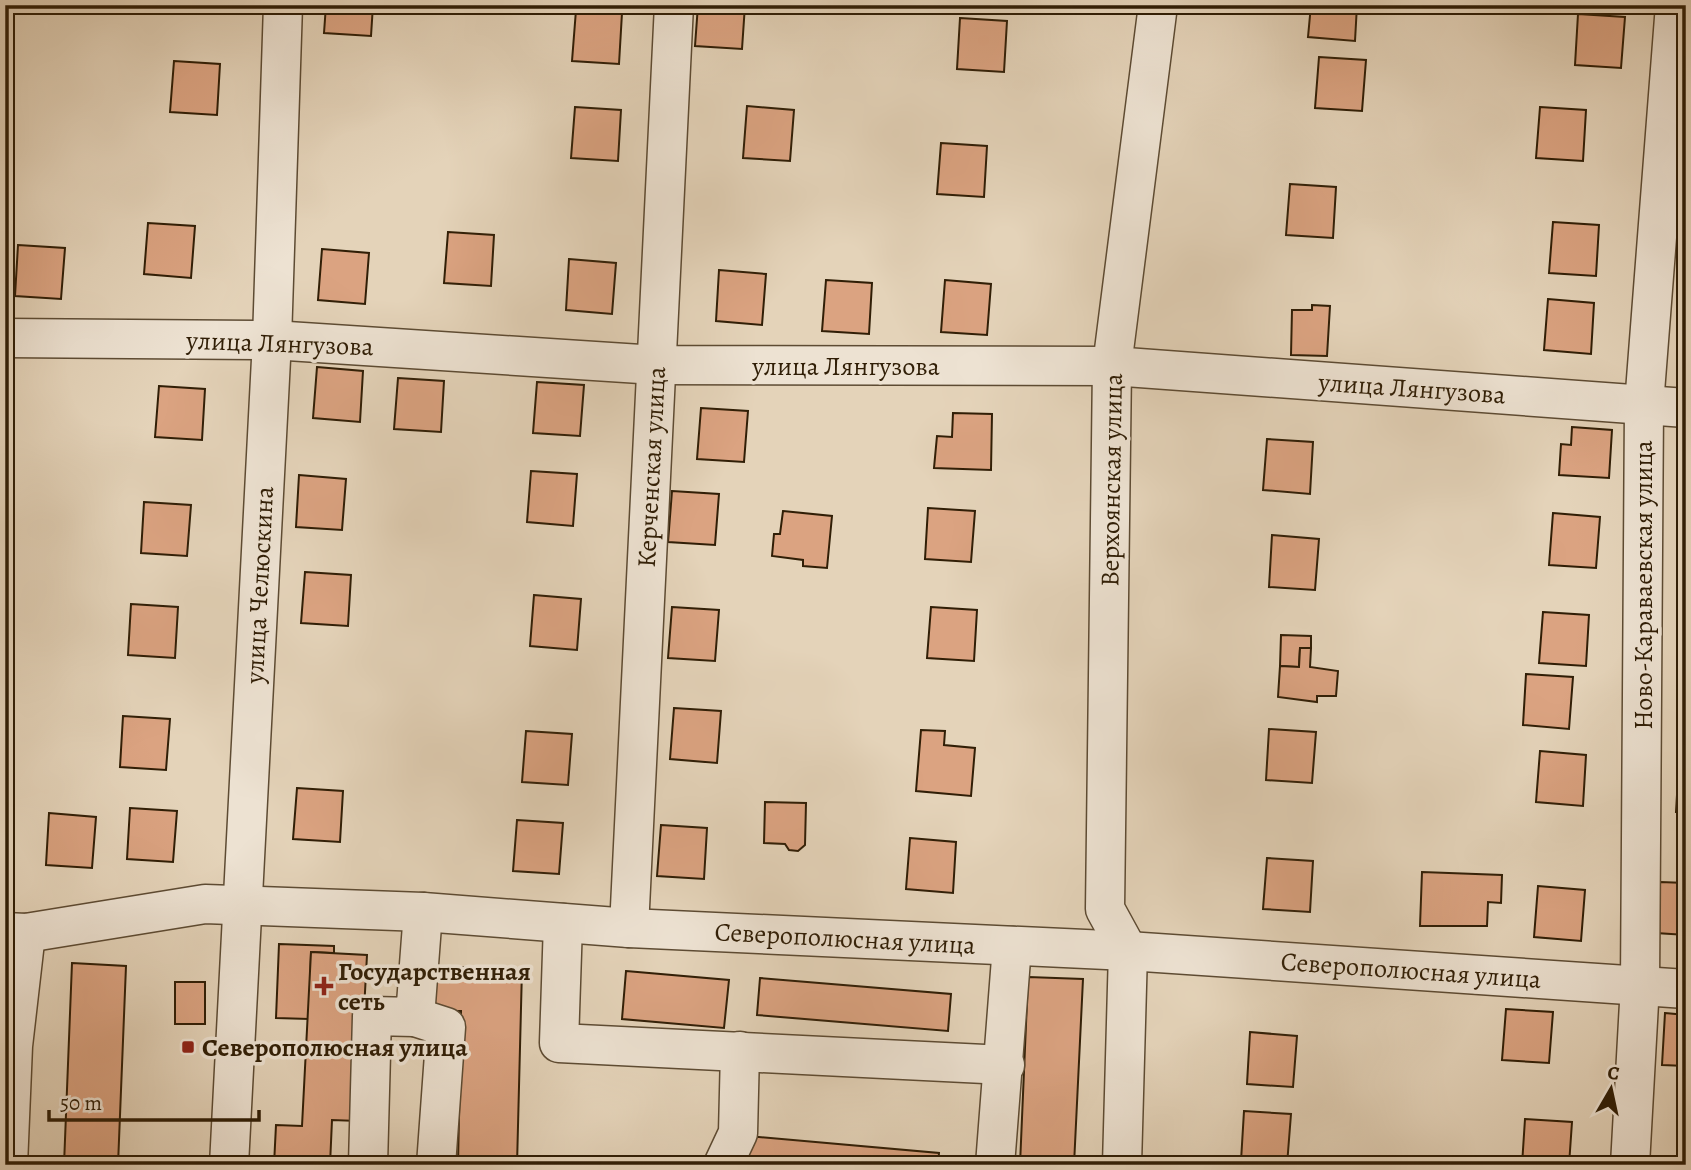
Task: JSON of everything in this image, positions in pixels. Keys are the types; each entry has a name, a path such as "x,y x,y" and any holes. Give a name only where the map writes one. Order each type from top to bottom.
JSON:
{"street":[{"name":"улица Челюскина","path":"229,1165 272,340 283,5"},
{"name":"Керченская улица","path":"629,928 674,5"},
{"name":"Верхоянская улица","path":"1128,951 1105,909 1112,366 1158,5"},
{"name":"Ново-Караваевская улица","path":"1630,1165 1640,985 1644,405 1675,5"},
{"name":"улица Лянгузова","path":"5,338 272,340 656,365 1112,366 1686,408"},
{"name":"Северополюсная улица","path":"15,932 205,904 423,912 629,928 1128,951 1686,989"},
{"path":"415,1017 423,912"},
{"path":"563,923 559,1043 1005,1065"},
{"path":"8,1165 9,1046 15,932"},
{"path":"995,1165 1005,1065 1012,946"},
{"path":"1122,1165 1128,951"},
{"path":"368,1165 372,1016 415,1017 446,1027 436,1165"},
{"path":"723,1165 738,1133 740,1051"}],"building":[{"path":"326,5 373,5 371,36 324,33"},
{"path":"698,5 745,5 742,49 695,46"},
{"path":"1311,5 1357,5 1355,41 1308,37"},
{"path":"576,10 622,13 619,64 572,61"},
{"path":"1578,14 1625,17 1621,68 1575,65"},
{"path":"960,18 1007,21 1004,72 957,69"},
{"path":"1319,57 1366,60 1362,111 1315,108"},
{"path":"174,61 220,64 217,115 170,112"},
{"path":"747,106 794,110 790,161 743,158"},
{"path":"575,107 621,110 618,161 571,158"},
{"path":"1540,107 1586,110 1583,161 1536,158"},
{"path":"941,143 987,146 984,197 937,194"},
{"path":"1290,184 1336,187 1333,238 1286,235"},
{"path":"1553,222 1599,225 1596,276 1549,273"},
{"path":"148,223 195,226 191,278 144,274"},
{"path":"448,232 494,235 491,286 444,283"},
{"path":"18,245 65,248 61,299 15,296"},
{"path":"322,249 369,253 365,304 318,300"},
{"path":"569,259 616,263 612,314 566,310"},
{"path":"719,270 766,274 762,325 716,321"},
{"path":"826,280 872,283 869,334 822,331"},
{"path":"945,280 991,284 987,335 941,332"},
{"path":"1548,299 1594,303 1591,354 1544,350"},
{"path":"1312,305 1330,306 1327,356 1291,355 1292,310 1312,310"},
{"path":"317,367 363,371 360,422 313,418"},
{"path":"398,378 444,381 441,432 394,429"},
{"path":"537,382 584,385 580,436 533,433"},
{"path":"159,386 205,389 202,440 155,437"},
{"path":"701,408 748,411 744,462 697,459"},
{"path":"953,413 992,414 991,470 934,468 937,436 952,437"},
{"path":"1572,427 1612,430 1609,478 1559,475 1561,444 1571,445"},
{"path":"1267,439 1313,442 1310,494 1263,490"},
{"path":"531,471 577,474 573,526 527,522"},
{"path":"299,475 346,479 342,530 296,527"},
{"path":"672,491 719,494 715,545 668,542"},
{"path":"144,502 191,505 187,556 141,553"},
{"path":"928,508 975,511 971,562 925,559"},
{"path":"783,511 832,516 827,568 803,566 803,560 772,556 774,534 780,534"},
{"path":"1553,513 1600,517 1596,568 1549,565"},
{"path":"1272,535 1319,539 1315,590 1269,587"},
{"path":"305,572 351,575 348,626 301,623"},
{"path":"534,595 581,599 577,650 530,646"},
{"path":"131,604 178,607 175,658 128,655"},
{"path":"672,607 719,610 715,661 668,658"},
{"path":"931,607 977,610 974,661 927,658"},
{"path":"1543,612 1589,615 1586,666 1539,663"},
{"path":"1281,635 1311,636 1311,648 1300,648 1299,667 1280,666"},
{"path":"1300,648 1311,648 1310,667 1338,671 1336,696 1317,696 1317,702 1278,697 1280,666 1299,667"},
{"path":"1526,674 1573,677 1569,729 1523,725"},
{"path":"674,708 721,711 717,763 670,759"},
{"path":"123,716 170,719 166,770 120,767"},
{"path":"1269,729 1316,732 1312,783 1266,780"},
{"path":"921,730 945,731 944,745 975,748 971,796 916,791"},
{"path":"526,731 572,734 568,785 522,782"},
{"path":"1540,751 1586,755 1583,806 1536,802"},
{"path":"1679,761 1686,761 1686,812 1676,812"},
{"path":"297,788 343,791 340,842 293,839"},
{"path":"765,802 806,803 805,845 798,851 789,850 785,844 764,843"},
{"path":"130,808 177,811 173,862 127,859"},
{"path":"49,813 96,817 92,868 46,865"},
{"path":"517,820 563,823 559,874 513,871"},
{"path":"661,825 707,828 704,879 657,876"},
{"path":"910,838 956,842 953,893 906,889"},
{"path":"1267,858 1313,861 1310,912 1263,909"},
{"path":"1422,872 1502,875 1501,903 1488,902 1487,926 1420,926"},
{"path":"1660,882 1686,883 1686,935 1656,933"},
{"path":"1538,886 1585,890 1581,941 1534,937"},
{"path":"279,944 334,946 334,953 311,952 309,1019 276,1018"},
{"path":"311,952 367,955 358,1121 332,1120 330,1165 274,1165 276,1125 302,1126"},
{"path":"72,963 126,966 118,1165 64,1165"},
{"path":"429,966 522,969 517,1165 458,1165 461,1011 428,1011"},
{"path":"626,971 729,980 724,1028 622,1019"},
{"path":"1028,977 1083,979 1074,1165 1020,1165"},
{"path":"760,978 951,994 948,1031 757,1015"},
{"path":"175,982 205,982 205,1024 175,1024"},
{"path":"1506,1009 1553,1012 1549,1063 1502,1060"},
{"path":"1665,1013 1686,1015 1686,1066 1662,1065"},
{"path":"1250,1032 1297,1036 1293,1087 1247,1084"},
{"path":"1244,1111 1291,1114 1287,1165 1241,1161"},
{"path":"1525,1119 1572,1122 1569,1165 1522,1165"},
{"path":"1682,1122 1686,1122 1686,1156 1680,1155"},
{"path":"748,1136 939,1153 938,1165 745,1165"}],"place":[{"name":"Государственная сеть","path":"324,986"},
{"name":"Северополюсная улица","path":"188,1047"}]}
